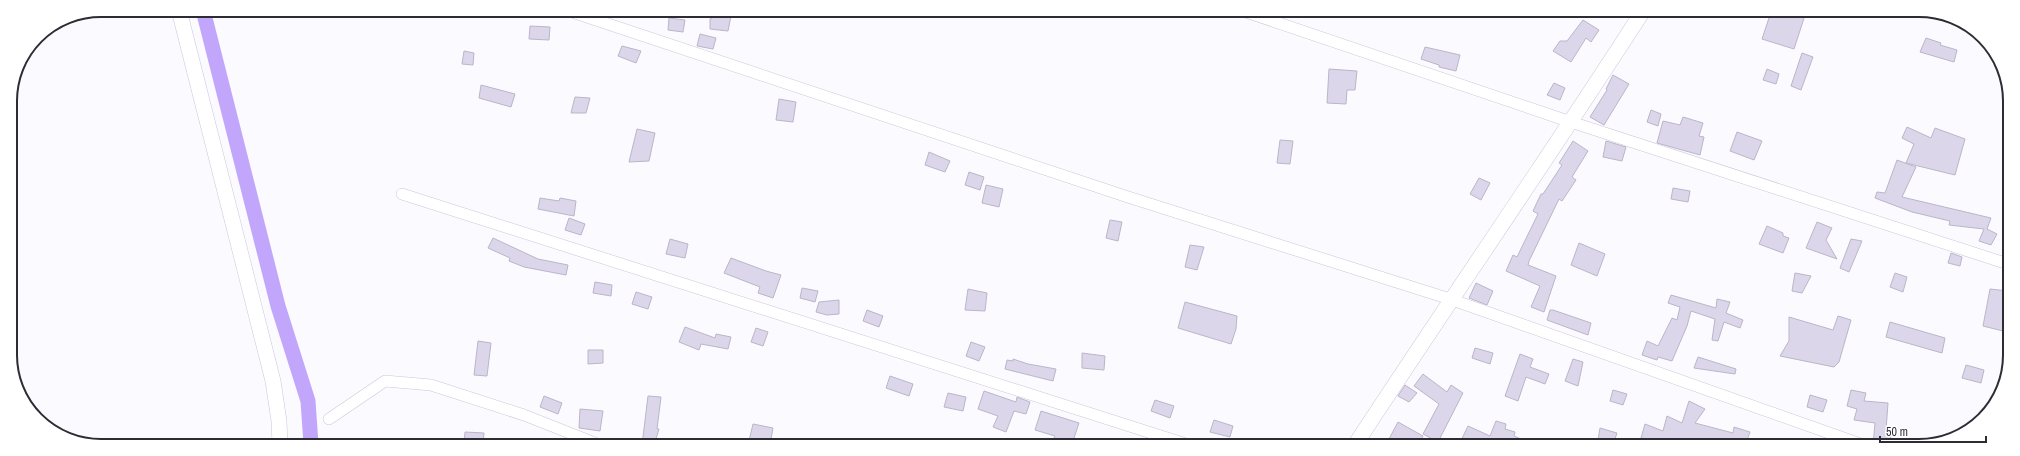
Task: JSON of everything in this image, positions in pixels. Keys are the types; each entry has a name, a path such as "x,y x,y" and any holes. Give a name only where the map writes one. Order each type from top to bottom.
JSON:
{"street":[{"path":"181,17 273,381 279,421 280,439"},
{"path":"587,17 1128,197 1450,299 1846,439"},
{"path":"1260,17 1572,122 2003,262"},
{"path":"1359,439 1450,299 1572,122 1640,17"},
{"path":"402,194 1170,439"},
{"path":"329,419 385,381 431,385 524,415 585,439"}],"building":[{"path":"714,17 731,17 728,31 710,29 710,19"},
{"path":"1769,17 1804,17 1794,49 1762,39"},
{"path":"669,18 685,20 683,32 668,30"},
{"path":"1583,20 1599,30 1591,42 1586,38 1571,62 1553,51 1560,41 1567,41"},
{"path":"530,26 550,27 549,40 529,39"},
{"path":"700,34 716,38 713,49 697,46"},
{"path":"1926,38 1941,43 1940,45 1957,50 1954,62 1920,52"},
{"path":"622,46 641,51 636,63 618,56"},
{"path":"1425,47 1460,55 1456,71 1439,67 1439,65 1421,59"},
{"path":"464,51 474,53 473,65 462,64"},
{"path":"1802,53 1813,57 1801,90 1791,86"},
{"path":"1329,69 1357,71 1355,90 1347,90 1346,104 1327,103"},
{"path":"1767,69 1779,74 1776,84 1763,80"},
{"path":"1613,75 1629,84 1604,125 1590,117 1607,90 1606,89"},
{"path":"1554,83 1565,88 1560,100 1547,95"},
{"path":"481,85 515,94 511,107 479,98"},
{"path":"575,97 590,98 586,113 571,113"},
{"path":"779,99 796,102 793,122 776,120"},
{"path":"1651,110 1661,114 1658,126 1647,122"},
{"path":"1683,117 1703,123 1699,136 1704,137 1700,155 1657,143 1663,121 1680,125"},
{"path":"1907,127 1931,138 1935,128 1965,139 1955,175 1906,163 1914,144 1902,138"},
{"path":"637,129 655,133 649,161 629,162"},
{"path":"1737,132 1762,141 1754,160 1730,151"},
{"path":"1280,140 1293,141 1290,164 1277,163"},
{"path":"1573,141 1588,151 1572,177 1576,180 1562,201 1559,199 1528,265 1556,276 1544,312 1531,307 1540,286 1506,271 1513,255 1517,257 1538,214 1533,211 1541,194 1543,194 1562,165 1559,163"},
{"path":"1606,141 1626,147 1622,161 1603,157"},
{"path":"929,152 950,161 945,172 925,165"},
{"path":"1897,160 1916,167 1902,197 1991,218 1987,229 1997,234 1991,245 1979,241 1984,229 1949,225 1950,221 1912,212 1875,198 1877,192 1885,193"},
{"path":"969,172 984,177 980,190 965,185"},
{"path":"1479,178 1490,183 1481,200 1470,194"},
{"path":"986,185 1003,189 999,207 982,203"},
{"path":"1673,188 1690,191 1688,202 1671,199"},
{"path":"540,198 559,201 560,198 576,201 574,216 538,209"},
{"path":"569,218 585,224 581,235 565,230"},
{"path":"1110,220 1122,222 1118,241 1106,238"},
{"path":"1817,222 1832,228 1826,240 1837,259 1806,248"},
{"path":"1767,226 1783,233 1783,236 1789,238 1783,253 1759,244"},
{"path":"493,238 538,259 568,265 566,275 524,267 509,261 510,258 488,248"},
{"path":"670,239 688,244 685,258 666,254"},
{"path":"1851,239 1862,241 1849,272 1840,268"},
{"path":"1579,243 1605,254 1597,276 1571,265"},
{"path":"1190,245 1204,247 1197,270 1185,267"},
{"path":"1951,253 1962,257 1960,266 1948,263"},
{"path":"731,258 781,275 773,298 758,293 760,287 724,273"},
{"path":"1795,273 1811,276 1802,293 1792,291"},
{"path":"1895,273 1907,277 1903,292 1890,287"},
{"path":"595,282 612,285 611,296 593,293"},
{"path":"1476,283 1493,291 1487,305 1469,298"},
{"path":"802,288 818,291 815,302 800,298"},
{"path":"968,289 987,293 985,311 965,310"},
{"path":"1990,289 2003,290 2003,331 1983,326"},
{"path":"636,292 652,297 648,309 632,304"},
{"path":"1671,295 1716,308 1717,299 1730,302 1726,313 1743,320 1740,328 1724,322 1718,341 1712,340 1715,319 1691,311 1687,326 1672,361 1658,357 1657,360 1642,355 1647,341 1658,346 1672,318 1677,320 1680,307 1668,303"},
{"path":"839,300 839,314 827,315 816,312 819,302"},
{"path":"1185,302 1237,316 1236,329 1231,344 1178,328"},
{"path":"867,310 883,316 879,327 863,321"},
{"path":"1550,310 1591,323 1588,335 1547,320"},
{"path":"1838,316 1851,320 1839,362 1834,367 1780,356 1789,341 1789,317 1833,330"},
{"path":"1890,322 1945,338 1942,353 1886,337"},
{"path":"685,327 715,338 716,334 731,337 728,349 701,344 699,350 679,342"},
{"path":"756,328 768,332 763,346 751,342"},
{"path":"478,341 491,343 487,376 474,375"},
{"path":"971,342 985,347 979,361 966,356"},
{"path":"1475,348 1493,353 1490,364 1472,358"},
{"path":"588,350 603,350 603,363 588,364"},
{"path":"1082,353 1105,356 1104,370 1082,368"},
{"path":"1520,354 1533,359 1530,367 1549,374 1545,384 1526,377 1518,401 1505,396"},
{"path":"1698,357 1736,369 1735,374 1694,368"},
{"path":"1013,359 1028,364 1056,369 1053,381 1005,369 1007,360 1013,361"},
{"path":"1573,359 1583,362 1578,386 1565,381"},
{"path":"1966,365 1984,370 1981,383 1962,378"},
{"path":"1423,374 1447,392 1451,385 1463,393 1440,439 1432,439 1423,434 1439,404 1414,386"},
{"path":"890,376 913,384 909,396 886,388"},
{"path":"1405,385 1417,393 1409,402 1398,396"},
{"path":"1613,390 1627,394 1623,405 1610,401"},
{"path":"1851,390 1866,393 1864,401 1888,403 1886,430 1892,431 1890,439 1874,439 1875,423 1854,420 1857,409 1847,406"},
{"path":"984,391 1016,402 1017,397 1030,402 1026,414 1014,411 1006,432 993,427 998,416 978,409"},
{"path":"948,393 966,397 963,411 944,407"},
{"path":"1810,395 1827,400 1823,412 1807,407"},
{"path":"544,396 562,403 558,414 540,407"},
{"path":"648,396 661,397 657,429 659,429 656,439 643,439"},
{"path":"1155,400 1174,406 1170,418 1151,411"},
{"path":"1689,401 1705,409 1695,423 1733,433 1734,427 1750,432 1748,439 1641,438 1645,424 1663,431 1667,416 1682,423"},
{"path":"580,409 603,411 600,431 579,428"},
{"path":"1041,411 1079,423 1074,439 1057,439 1054,438 1055,436 1035,430"},
{"path":"1214,420 1233,426 1230,437 1210,432"},
{"path":"1496,421 1506,424 1505,429 1515,432 1514,436 1521,439 1462,439 1468,426 1490,436"},
{"path":"1398,422 1423,436 1421,439 1389,439"},
{"path":"753,424 773,428 771,439 749,439"},
{"path":"1600,428 1617,433 1615,439 1598,439"},
{"path":"465,432 484,433 484,439 464,439"}],"waterway":[{"path":"205,17 278,306 308,401 311,439"}]}
